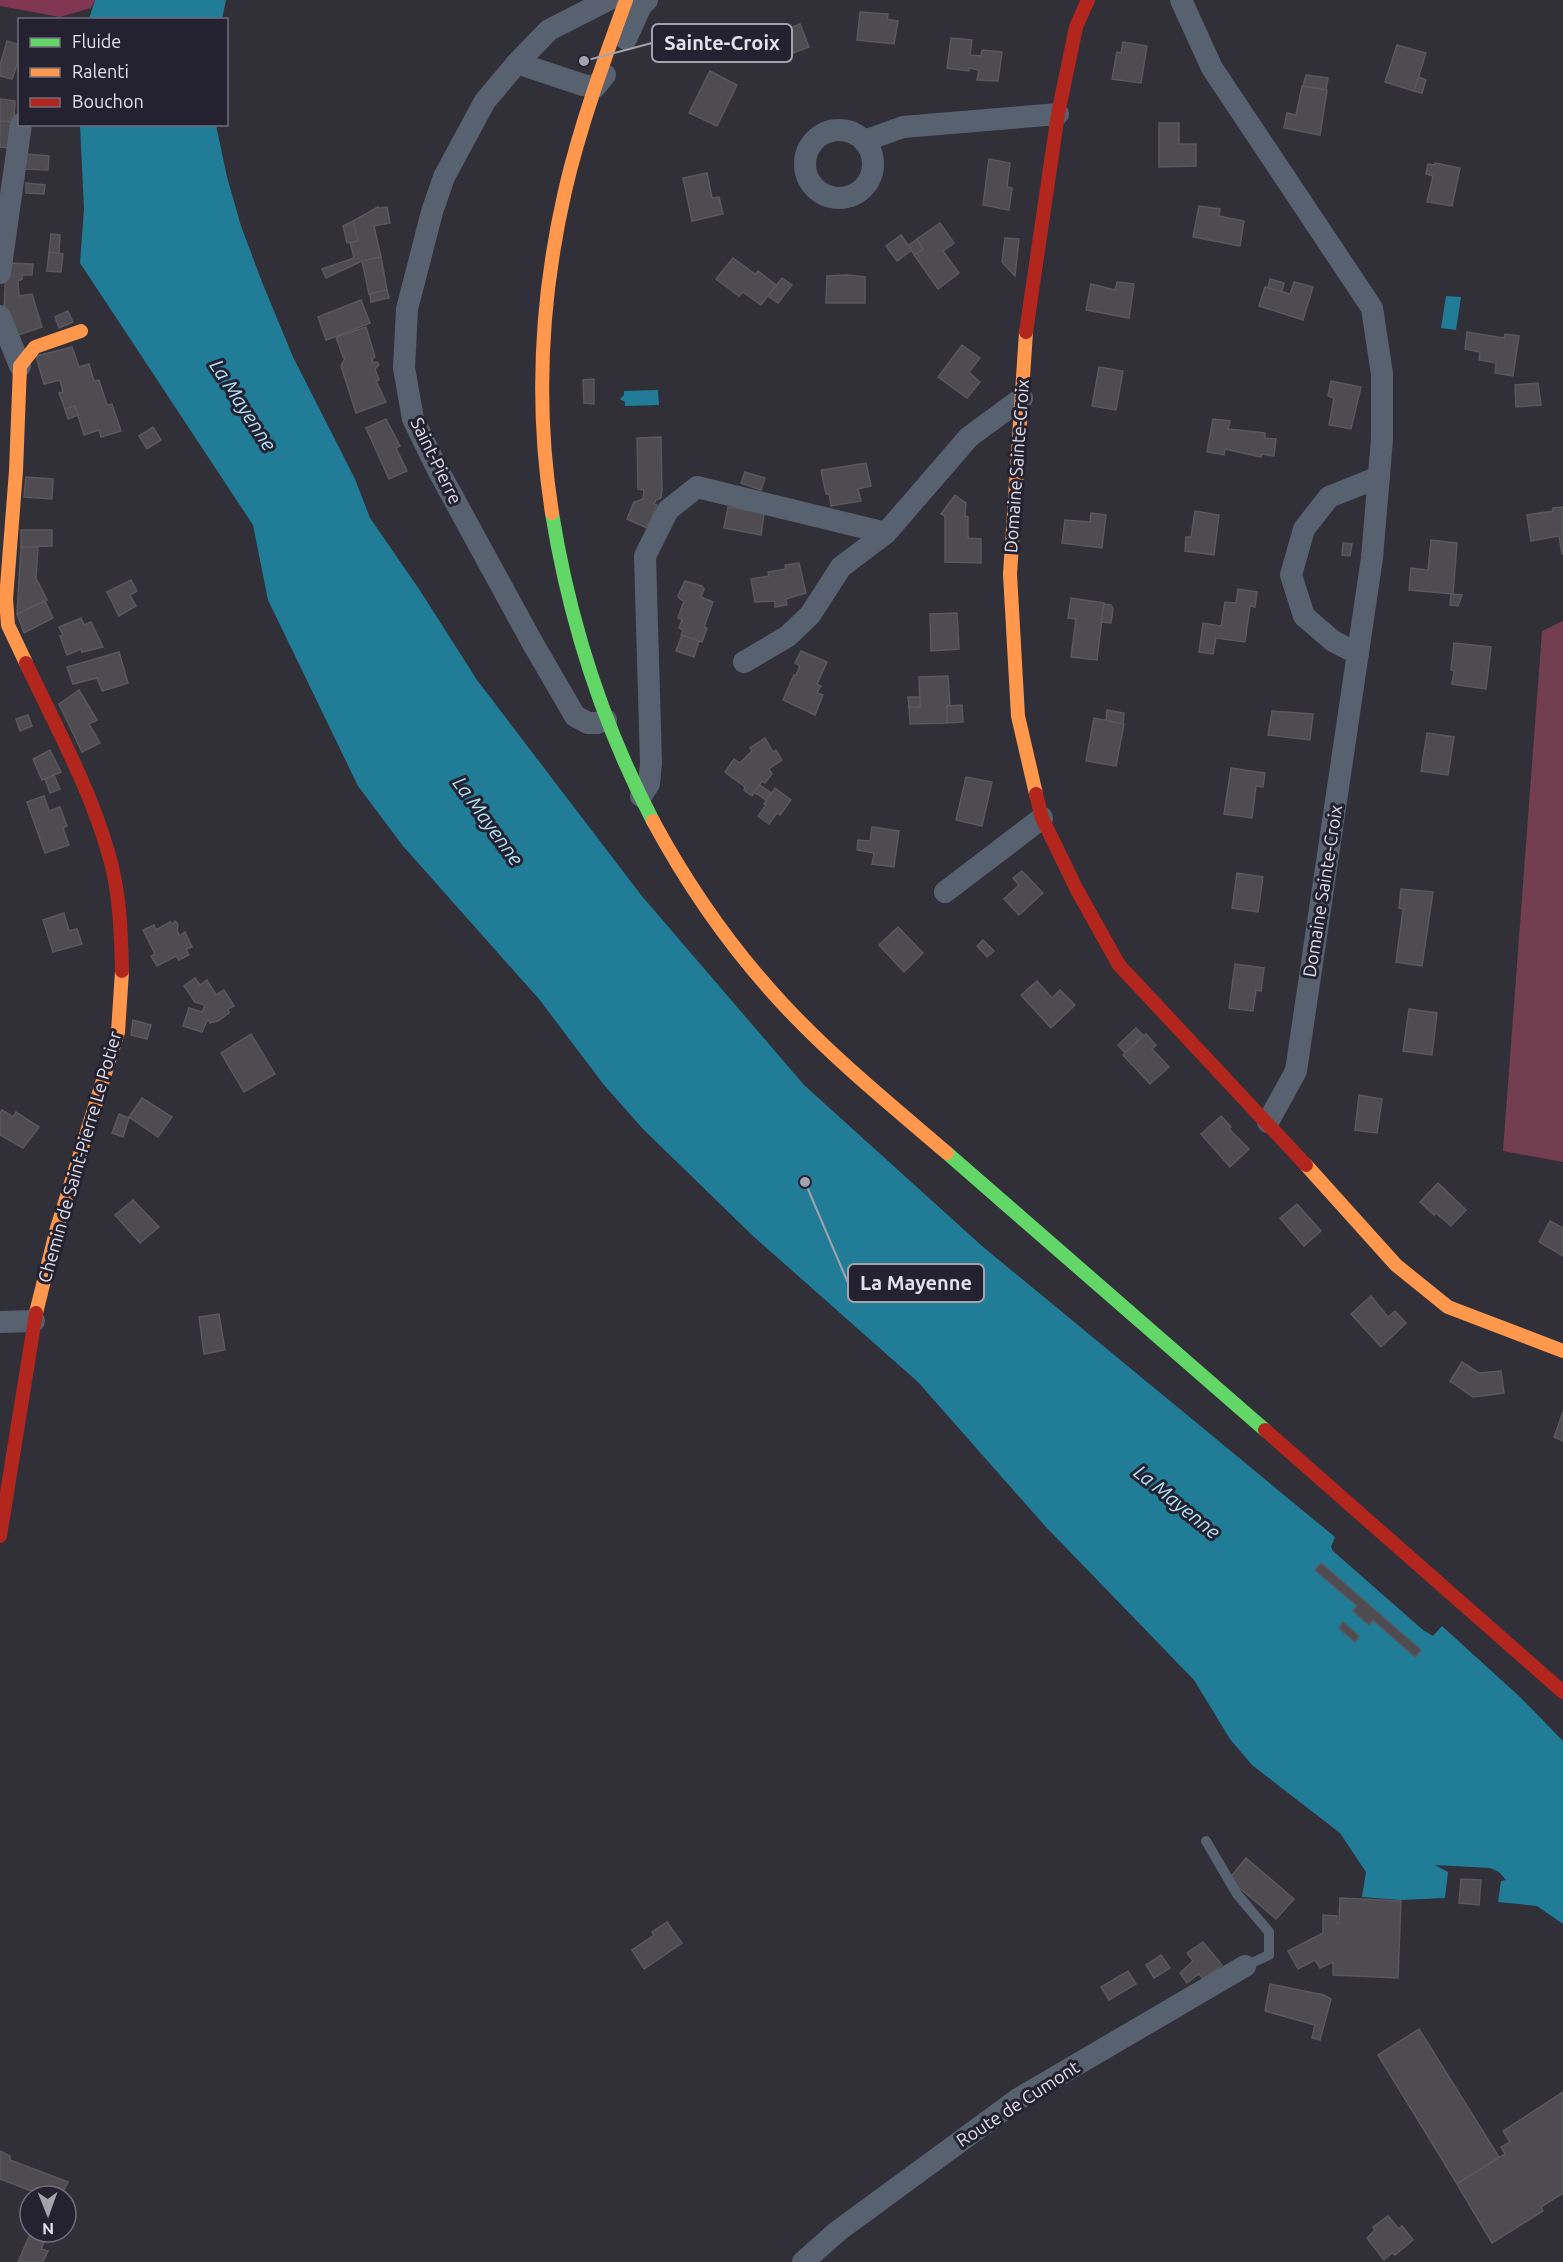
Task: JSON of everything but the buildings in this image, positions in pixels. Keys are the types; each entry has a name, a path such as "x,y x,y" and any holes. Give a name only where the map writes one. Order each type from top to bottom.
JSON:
{"street":[{"name":"Saint-Pierre","path":"606,720 588,723 575,716 532,642 438,470 413,419 404,368 406,309 432,212 444,177 485,101 549,30 608,0"},
{"path":"626,0 595,87 569,171 553,254 545,327 542,390 544,446 554,525 571,601 606,720 641,796 687,878 717,922 783,1004 900,1114 1090,1277 1563,1692"},
{"path":"595,87 615,63 641,6 647,0"},
{"name":"Domaine Sainte-Croix","path":"1088,0 1076,27 1058,114 1028,318 1010,574 1017,716 1042,818 1077,890 1119,965 1268,1122 1396,1265 1448,1307 1563,1351"},
{"name":"Domaine Sainte-Croix","path":"1181,0 1212,68 1372,308 1383,374 1379,477 1372,558 1296,1071 1268,1122"},
{"path":"517,63 595,87"},
{"path":"864,141 903,127 1058,114"},
{"path":"0,273 21,126"},
{"name":"Chemin de Saint-Pierre Le Potier","path":"0,316 20,366 16,471 6,599 8,625 88,795 109,854 120,912 123,984 118,1032 57,1228 34,1320 0,1536"},
{"path":"20,366 35,347 81,331"},
{"path":"744,662 788,636 810,615 841,567 886,533 969,437 1022,398"},
{"path":"1358,654 1333,641 1304,616 1291,575 1304,529 1329,497 1379,477"},
{"path":"641,796 649,784 651,764 645,556 668,510 696,487 886,533"},
{"path":"945,892 1042,818"},
{"path":"0,1322 34,1320"},
{"name":"Route de Cumont","path":"803,2262 838,2231 1018,2099 1245,1966"}],"lane":[{"path":"1206,1841 1237,1893 1269,1932 1269,1955 1245,1966"}],"shaded area":[{"path":"0,0 95,0 91,8 60,17 0,6"},
{"path":"1563,621 1563,1162 1503,1151 1542,631"}],"water":[{"path":"95,0 226,0 222,18 89,18"},
{"name":"La Mayenne","path":"80,126 216,126 241,226 293,357 355,479 370,518 477,680 641,895 804,1085 982,1246 1335,1537 1331,1547 1333,1551 1423,1630 1433,1636 1442,1626 1520,1697 1563,1741 1563,1924 1537,1906 1498,1902 1501,1881 1506,1880 1499,1872 1490,1868 1435,1865 1448,1872 1445,1898 1400,1900 1362,1897 1366,1872 1340,1833 1252,1765 1230,1739 1194,1680 1045,1526 918,1382 753,1236 643,1129 604,1085 539,999 403,846 358,786 268,600 253,525 80,263 84,209","holes":["1357,1606 1421,1651 1415,1656 1373,1620 1369,1625 1353,1611"]},
{"path":"1446,296 1461,297 1456,330 1441,328"},
{"path":"658,390 659,405 625,406 625,402 620,399 624,391"}],"traffic: fast":[{"path":"552,513 568,592 590,671 619,747 653,821"},
{"path":"947,1153 1265,1430"}],"traffic: slow":[{"path":"552,513 543,432 542,392 550,271 565,191 578,143 626,0"},
{"path":"26,663 8,625 6,599 16,471 20,366 35,347 81,331"},
{"path":"1026,332 1010,574 1018,716 1036,794"},
{"path":"653,821 712,916 763,982 841,1062 947,1153"},
{"path":"36,1313 57,1228 118,1032 122,971"},
{"path":"1306,1165 1396,1265 1448,1307 1563,1351"}],"traffic: jam":[{"path":"1026,332 1058,114 1076,27 1088,0"},
{"path":"26,663 91,803 108,852 117,896 122,971"},
{"path":"1036,794 1042,818 1077,890 1119,965 1306,1165"},
{"path":"0,1536 36,1313"},
{"path":"1265,1430 1563,1692"}],"place":[{"name":"Sainte-Croix","path":"584,61"},
{"name":"La Mayenne","path":"805,1182"}]}
